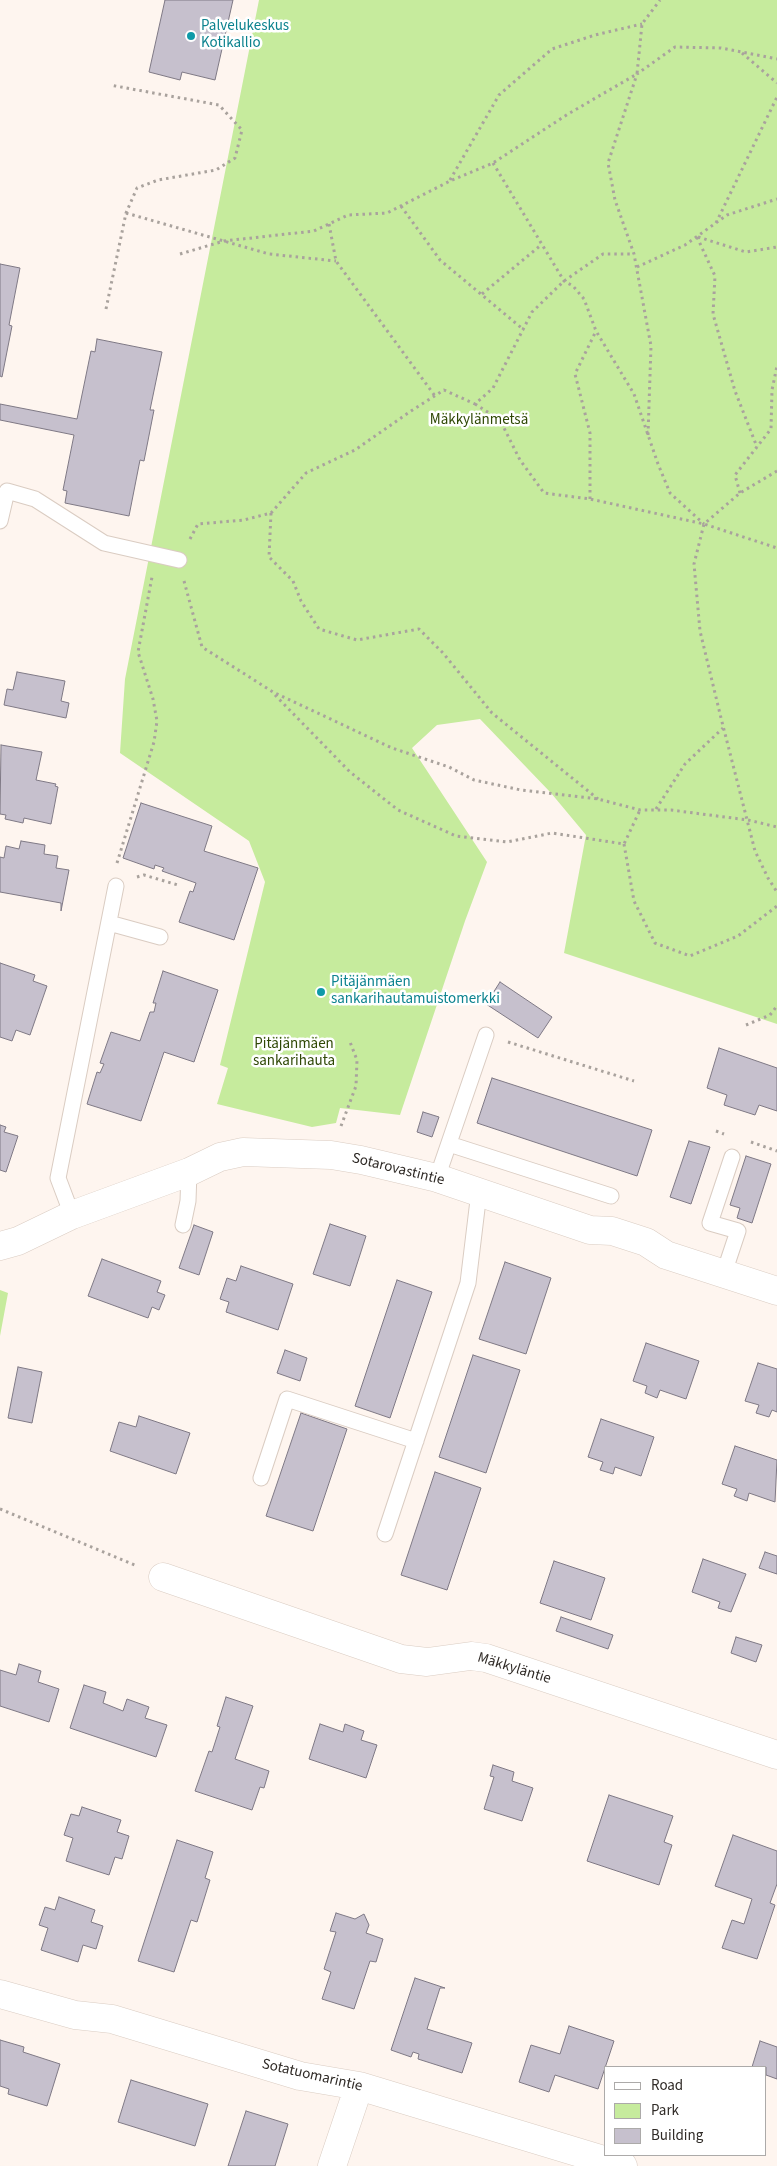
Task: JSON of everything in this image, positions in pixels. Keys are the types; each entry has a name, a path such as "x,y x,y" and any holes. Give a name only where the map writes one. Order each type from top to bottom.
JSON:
{"street":[{"name":"Sotarovastintie","path":"9,1243 72,1215 189,1172 220,1157 243,1152 331,1155 437,1178 590,1230 612,1231 646,1242 666,1255 777,1291"},
{"name":"Mäkkyläntie","path":"163,1577 401,1659 427,1662 471,1656 486,1658 777,1755"},
{"name":"Sotatuomarintie","path":"0,1994 75,2015 112,2018 300,2076 359,2086 623,2166"},
{"path":"332,2166 359,2086"}],"lane":[{"path":"0,521 7,491 35,499 104,543 179,560"},
{"path":"72,1215 58,1178 116,886"},
{"path":"109,923 160,937"},
{"path":"437,1178 486,1035"},
{"path":"449,1144 611,1196"},
{"path":"724,1273 738,1231 710,1223 732,1157"},
{"path":"184,1225 188,1201 189,1172"},
{"path":"385,1534 468,1282 478,1192"},
{"path":"261,1478 287,1399 416,1441"}],"path":[{"path":"648,435 651,346 634,254 615,200 608,163 637,74 642,24 660,0"},
{"path":"450,181 499,95 552,49 595,35 642,24"},
{"path":"180,254 224,241 314,231 348,215 387,213 450,181 493,163 568,114 637,74 675,46 721,48 777,59"},
{"path":"742,52 777,83"},
{"path":"106,309 126,213 137,188 158,180 216,170 235,158 242,130 219,105 110,85"},
{"path":"716,224 777,97"},
{"path":"493,163 564,281 573,286 584,299 596,331 634,394 670,493 704,524"},
{"path":"637,267 685,246 728,215 777,199"},
{"path":"401,206 440,260 524,330"},
{"path":"126,213 269,254 336,260"},
{"path":"328,224 336,260 436,396"},
{"path":"697,237 746,252 777,247"},
{"path":"697,237 715,276 713,314 735,391 757,447"},
{"path":"482,294 541,245"},
{"path":"475,404 493,388 532,312 564,281 603,254 634,254"},
{"path":"590,499 590,433 574,374 596,331"},
{"path":"740,493 735,475 772,429 772,390 777,366"},
{"path":"777,548 704,524 590,499 544,493 520,460 500,420 475,404 444,390 356,450 306,473 271,513 244,520 198,524 179,560 202,647 273,692 392,748 449,767 474,780 521,790 598,799 640,810 671,810 748,820 777,827"},
{"path":"777,472 740,493 704,524 694,564 700,631 723,727 755,851 777,892"},
{"path":"271,513 269,557 293,582 302,601 319,628 357,640 418,630 443,653 492,713 598,799"},
{"path":"116,886 117,862 154,742 157,721 153,699 138,652 155,556"},
{"path":"273,692 350,772 398,810 456,836 507,842 552,833 624,844"},
{"path":"656,810 685,764 723,727"},
{"path":"640,810 624,844 634,901 655,943 690,956 738,936 777,906"},
{"path":"116,886 129,878 144,876 178,885"},
{"path":"746,1025 770,1015 777,1006"},
{"path":"486,1035 634,1081"},
{"path":"331,1155 356,1086 357,1060 350,1042"},
{"path":"0,1510 163,1577"}],"green space":[{"name":"Mäkkylänmetsä","path":"259,0 777,0 777,1024 564,953 586,835 551,793 480,719 437,725 412,748 487,862 465,921 400,1115 340,1108 336,1123 312,1127 217,1104 228,1068 220,1065 265,882 249,841 120,753 125,679"},
{"path":"0,1290 8,1293 0,1336"}],"building":[{"name":"Palvelukeskus Kotikallio","path":"165,0 233,0 215,80 182,72 180,80 149,72"},
{"path":"0,264 20,268 9,325 12,326 2,377 0,376"},
{"path":"97,339 162,352 150,410 154,410 144,461 140,460 129,516 65,503 67,491 63,490 74,435 0,420 0,404 77,419 91,351 95,352"},
{"path":"17,672 65,681 61,701 69,703 66,718 4,705 7,689 13,690"},
{"path":"1,745 42,752 36,780 56,784 55,786 58,787 51,824 24,818 23,823 5,819 6,815 0,814"},
{"path":"141,803 212,826 204,851 258,868 234,940 179,922 190,891 193,892 196,883 162,871 164,868 155,865 154,869 123,858"},
{"path":"21,841 45,845 44,854 58,856 56,868 69,870 61,911 61,903 0,892 0,857 4,858 6,846 19,849"},
{"path":"0,963 35,975 33,981 47,986 30,1035 16,1030 12,1041 0,1037"},
{"path":"163,971 218,990 194,1062 164,1052 141,1121 87,1104 97,1072 100,1073 104,1064 100,1063 111,1032 140,1041 150,1012 154,1012 156,1003 153,1003"},
{"path":"500,982 552,1017 538,1038 486,1004"},
{"path":"719,1048 777,1068 777,1111 759,1105 755,1115 724,1105 727,1095 707,1088"},
{"path":"492,1078 652,1130 637,1176 477,1123"},
{"path":"423,1112 439,1117 432,1137 417,1132"},
{"path":"0,1125 6,1127 4,1132 18,1136 6,1172 0,1170"},
{"path":"689,1141 710,1147 691,1204 670,1197"},
{"path":"746,1156 771,1164 752,1223 737,1218 740,1208 730,1205"},
{"path":"330,1224 366,1236 350,1286 313,1274"},
{"path":"194,1225 213,1232 199,1275 179,1268"},
{"path":"102,1259 161,1281 157,1292 165,1295 159,1310 152,1307 148,1318 88,1296"},
{"path":"505,1262 551,1278 526,1354 479,1339"},
{"path":"241,1266 293,1284 278,1330 226,1312 229,1302 220,1299 227,1278 236,1281"},
{"path":"397,1280 432,1292 390,1418 355,1406"},
{"path":"646,1343 699,1361 686,1399 660,1390 657,1398 645,1393 647,1386 633,1381"},
{"path":"285,1350 307,1358 300,1381 277,1373"},
{"path":"473,1355 520,1370 486,1473 439,1457"},
{"path":"758,1363 777,1369 777,1412 772,1410 769,1417 756,1413 759,1405 745,1401"},
{"path":"18,1367 42,1372 32,1423 8,1418"},
{"path":"301,1413 347,1429 313,1531 266,1516"},
{"path":"139,1416 190,1433 176,1474 110,1451 119,1422 136,1427"},
{"path":"601,1419 654,1437 641,1476 615,1467 613,1474 600,1470 603,1462 588,1457"},
{"path":"735,1446 777,1460 775,1502 749,1493 747,1501 734,1496 737,1489 722,1484"},
{"path":"435,1472 481,1488 447,1590 401,1575"},
{"path":"765,1552 777,1556 777,1574 759,1568"},
{"path":"703,1559 746,1574 731,1612 718,1608 720,1602 692,1592"},
{"path":"554,1561 605,1578 591,1620 540,1603"},
{"path":"561,1617 613,1635 608,1649 556,1631"},
{"path":"736,1637 762,1645 756,1662 731,1653"},
{"path":"19,1664 41,1671 38,1682 59,1689 49,1722 0,1706 0,1670 16,1675"},
{"path":"84,1685 106,1692 103,1703 123,1711 127,1699 149,1707 145,1718 167,1725 156,1757 70,1728"},
{"path":"226,1697 253,1706 235,1759 269,1771 264,1788 260,1787 252,1810 195,1791 209,1751 212,1752 220,1727 217,1726"},
{"path":"320,1724 343,1732 345,1724 364,1731 361,1740 377,1745 366,1778 309,1759"},
{"path":"493,1765 514,1772 512,1781 533,1788 522,1821 484,1809 494,1777 490,1776"},
{"path":"609,1795 673,1816 664,1842 672,1845 659,1885 587,1861"},
{"path":"82,1807 121,1820 117,1832 129,1836 122,1859 115,1857 109,1875 66,1861 73,1838 64,1835 71,1814 79,1816"},
{"path":"733,1835 777,1851 777,1884 770,1903 775,1905 757,1959 722,1948 732,1920 744,1924 752,1899 715,1886"},
{"path":"177,1840 213,1852 205,1878 210,1880 197,1922 191,1920 174,1972 138,1961"},
{"path":"59,1897 95,1910 91,1922 103,1926 96,1949 83,1945 78,1962 41,1950 48,1928 39,1925 45,1907 55,1910"},
{"path":"336,1913 355,1919 364,1914 369,1925 366,1933 383,1939 376,1962 370,1961 354,2009 322,1999 331,1972 324,1969 336,1932 330,1931"},
{"path":"415,1978 445,1988 440,1988 427,2029 472,2043 462,2073 418,2059 419,2054 413,2052 411,2057 391,2050"},
{"path":"569,2026 614,2041 606,2066 604,2066 598,2089 555,2075 549,2092 519,2082 531,2045 560,2054"},
{"path":"0,2040 24,2047 23,2052 60,2064 47,2106 8,2094 9,2089 0,2086"},
{"path":"760,2041 777,2047 777,2079 767,2075 767,2066 752,2066"},
{"path":"131,2080 208,2104 195,2146 118,2122"},
{"path":"246,2111 288,2124 275,2166 228,2166"}],"place":[{"name":"Palvelukeskus Kotikallio","path":"191,36"},
{"name":"Pitäjänmäen sankarihautamuistomerkki","path":"321,992"}],"park label":[{"name":"Pitäjänmäen sankarihauta","path":"294,1054"}]}
